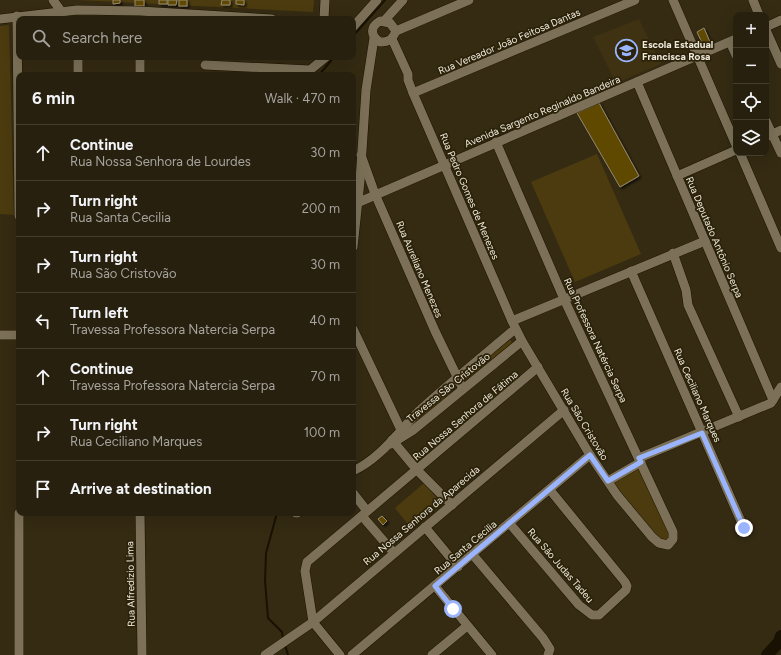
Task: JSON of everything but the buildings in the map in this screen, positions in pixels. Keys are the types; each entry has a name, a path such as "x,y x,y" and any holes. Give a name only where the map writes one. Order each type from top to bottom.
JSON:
{"street":[{"path":"54,0 61,11"},
{"path":"324,16 325,0"},
{"path":"356,214 366,90 361,29 376,10 402,0"},
{"path":"361,29 380,42 469,0"},
{"path":"673,0 733,138"},
{"path":"752,0 758,12"},
{"name":"Rua Vereador João Feitosa Dantas","path":"413,93 629,1"},
{"path":"361,29 374,24 376,10"},
{"path":"376,10 390,23 392,37"},
{"path":"17,16 61,11 77,15 173,16"},
{"path":"0,19 16,16"},
{"path":"769,26 781,20"},
{"name":"Rua Pedro Gomes de Menezes","path":"392,37 408,74 408,80 413,93 513,325"},
{"path":"769,37 781,64"},
{"name":"Avenida Sargento Reginaldo Bandeira","path":"357,203 733,40"},
{"path":"17,60 18,72"},
{"path":"78,60 78,72"},
{"path":"140,60 140,72"},
{"path":"205,65 233,62 310,70 322,60"},
{"name":"Rua Deputado Antônio Serpa","path":"637,82 773,400"},
{"path":"773,134 781,153"},
{"name":"Rua Professora Natércia Serpa","path":"496,142 564,299 673,532 673,539 667,545"},
{"path":"677,176 733,151"},
{"name":"Rua Aureliano Menezes","path":"361,155 376,194 456,377 463,389"},
{"path":"741,156 781,248"},
{"path":"356,335 402,433 456,377 513,325 564,299 705,241"},
{"path":"673,253 686,290 688,305 739,417"},
{"name":"Rua Ceciliano Marques","path":"631,271 744,528"},
{"name":"Rua São Cristovão","path":"513,325 590,455 608,481 652,537 659,543 667,545"},
{"path":"0,335 16,335"},
{"name":"Travessa São Cristovão","path":"356,470 367,465 402,433 463,389 522,341"},
{"name":"Rua Nossa Senhora de Fátima","path":"391,444 417,470 538,368"},
{"path":"608,481 640,460 739,417 773,400 781,387"},
{"name":"Rua Nossa Senhora da Aparecida","path":"265,655 313,622 564,410"},
{"name":"Rua Santa Cecilia","path":"352,655 510,524 590,455"},
{"path":"340,655 313,622 305,571 307,562 417,470 452,504"},
{"name":"Rua São Judas Tadeu","path":"510,524 579,605 592,616 599,615 626,590 627,586 620,575 550,490"},
{"path":"356,498 364,513 394,553"},
{"path":"19,516 19,655"},
{"name":"Rua Alfredízio Lima","path":"140,516 142,655"},
{"path":"425,527 458,567"},
{"path":"473,555 543,638 550,649 548,655"},
{"path":"435,586 492,655"},
{"path":"432,655 467,626"}],"shaded area":[{"path":"77,0 314,0 313,12"},
{"name":"Escola Estadual Francisca Rosa","path":"639,19 661,64 616,83 593,37"},
{"path":"9,25 14,215 0,214 0,26"},
{"path":"597,154 641,254 575,282 531,182"},
{"path":"508,337 513,344 467,380 462,374"},
{"path":"449,387 453,392 411,430 406,425"},
{"path":"639,469 667,527 669,535 666,541 658,541 614,483 615,480"},
{"path":"424,483 441,503 411,528 395,508"}],"waterway":[{"path":"356,33 385,0"},
{"path":"322,72 332,60"},
{"path":"276,516 266,553 265,581 268,618 282,632 283,639"},
{"path":"767,655 779,642 781,636"},
{"path":"285,645 288,655"}],"place":[{"name":"Escola Estadual Francisca Rosa","path":"627,50"}],"route":[{"path":"453,609 435,586 534,504 590,455 608,481 641,462 639,458 702,433 744,528"}]}
